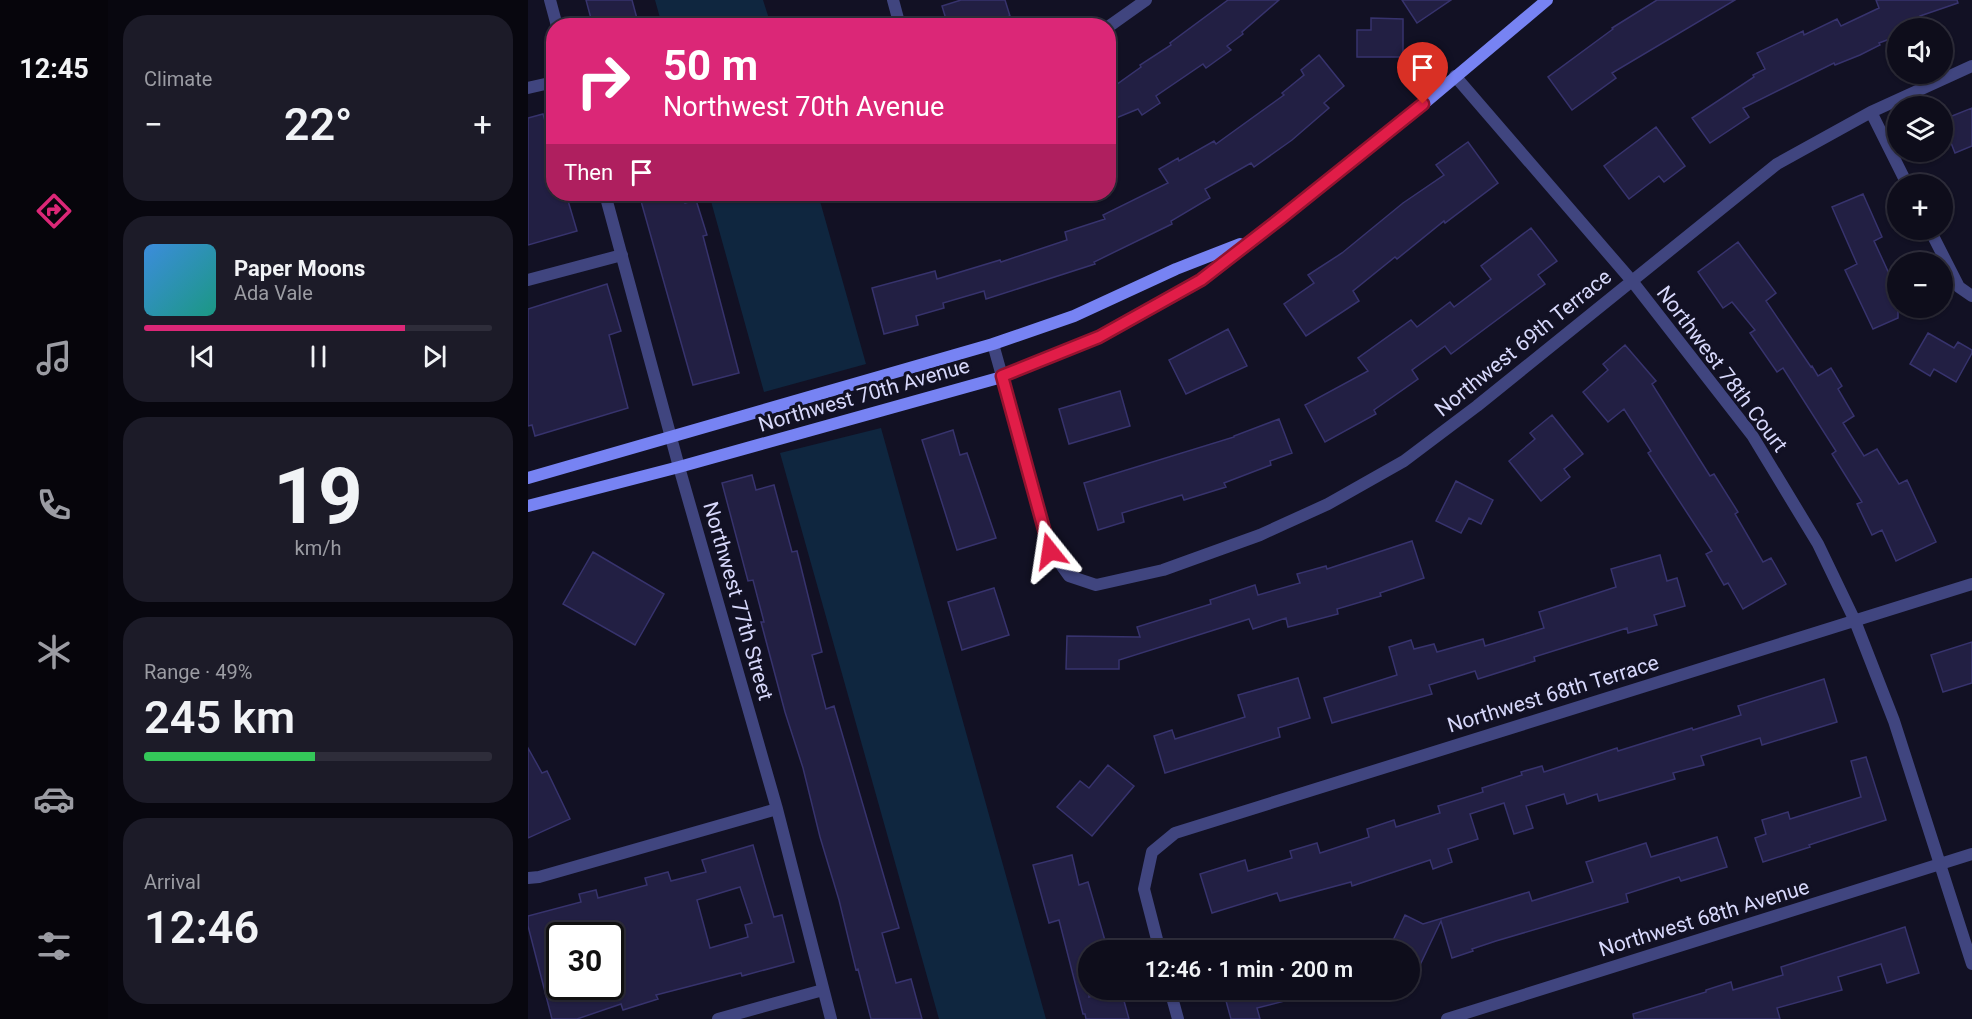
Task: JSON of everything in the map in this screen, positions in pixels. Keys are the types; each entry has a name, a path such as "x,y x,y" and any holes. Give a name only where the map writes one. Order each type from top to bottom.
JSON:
{"street":[{"path":"549,0 555,18"},
{"path":"892,0 898,18"},
{"path":"1116,21 1146,0"},
{"name":"Northwest 70th Avenue","path":"528,506 679,467 1002,376 1099,337 1201,280 1398,125 1546,0"},
{"name":"Northwest 69th Terrace","path":"1002,376 1050,551 1069,576 1096,585 1163,570 1260,535 1328,504 1404,461 1477,406 1777,164 1871,112 1972,66"},
{"name":"Northwest 78th Court","path":"1455,76 1632,281 1752,435 1818,544 1856,621 1894,721 1972,964"},
{"path":"528,88 546,84"},
{"path":"1871,112 1902,174"},
{"name":"Northwest 77th Street","path":"606,201 777,809 831,1019"},
{"name":"Northwest 70th Avenue","path":"528,478 993,344 1074,316 1176,269 1252,239"},
{"path":"1935,240 1959,287 1972,296"},
{"path":"528,280 622,255"},
{"path":"993,344 1002,376"},
{"name":"Northwest 68th Terrace","path":"1157,940 1144,889 1152,852 1174,833 1972,584"},
{"path":"528,878 540,877 777,809"},
{"name":"Northwest 68th Avenue","path":"1447,1019 1972,854"},
{"path":"718,1019 823,990"},
{"path":"1173,1000 1178,1019"}],"water":[{"path":"655,0 763,0 769,18 660,18"},
{"path":"711,201 820,201 866,364 764,392"},
{"path":"881,428 1046,1019 939,1019 780,453"}],"building":[{"path":"586,0 632,0 637,18 591,18"},
{"path":"961,0 1005,0 1010,16 1004,18 946,18 942,6"},
{"path":"1228,0 1279,0 1227,46 1231,50 1206,68 1203,64 1156,96 1160,103 1142,115 1138,109 1116,118 1116,85 1141,67 1140,65 1171,45 1170,43"},
{"path":"1402,0 1451,0 1417,23"},
{"path":"1657,0 1735,0 1612,73 1616,78 1572,110 1548,77 1612,28"},
{"path":"1876,0 1957,0 1958,3 1920,16 1921,18 1887,18 1887,40 1879,43 1880,45 1835,65 1834,63 1743,108 1749,117 1710,143 1692,118 1765,69 1757,53 1803,31 1804,35 1837,19 1841,26 1879,8"},
{"path":"1371,18 1403,19 1403,57 1357,57 1357,30 1371,30"},
{"path":"1319,55 1344,86 1324,103 1329,108 1292,140 1254,167 1251,163 1205,189 1210,198 1171,221 1172,224 1094,262 1095,264 986,299 984,291 943,303 944,308 916,316 918,325 884,334 872,288 935,271 937,279 1000,260 1001,262 1067,240 1065,232 1105,219 1103,215 1168,183 1159,169 1178,158 1179,161 1214,141 1216,144 1284,95 1282,93 1304,75 1301,70"},
{"path":"1972,108 1972,146 1955,153 1953,148 1953,116"},
{"path":"543,114 546,124 546,201 568,201 577,231 528,245 528,118"},
{"path":"1656,127 1685,166 1664,182 1659,176 1629,199 1604,166"},
{"path":"1468,142 1498,183 1445,223 1444,221 1397,259 1395,257 1353,291 1359,301 1306,336 1284,304 1314,283 1308,275 1342,253 1403,203 1444,175 1436,165"},
{"path":"1863,194 1882,237 1874,241 1887,269 1887,318 1898,318 1873,329 1845,270 1857,264 1832,207"},
{"path":"641,201 684,201 685,203 696,201 707,235 703,236 739,373 693,385"},
{"path":"1531,228 1557,261 1538,275 1545,284 1451,354 1445,346 1412,370 1418,379 1374,410 1376,414 1325,442 1305,405 1368,371 1358,358 1411,320 1417,327 1450,302 1454,307 1491,279 1481,266"},
{"path":"1738,242 1776,293 1766,301 1811,367 1818,376 1831,368 1842,386 1838,389 1854,416 1843,423 1864,456 1877,449 1899,484 1907,480 1936,542 1896,561 1882,530 1872,535 1857,504 1862,502 1832,454 1836,451 1783,368 1777,372 1750,333 1755,330 1732,302 1723,308 1698,272"},
{"path":"607,284 621,331 609,335 628,408 535,436 532,425 528,426 528,309"},
{"path":"1228,329 1247,366 1186,394 1169,360"},
{"path":"1928,333 1954,348 1958,342 1972,350 1956,382 1934,369 1930,376 1910,364"},
{"path":"1625,345 1656,381 1652,384 1710,476 1714,474 1738,512 1735,514 1763,562 1771,558 1786,584 1743,609 1728,583 1724,585 1706,554 1712,551 1648,453 1651,451 1624,409 1608,422 1583,392 1608,370 1603,364"},
{"path":"1120,391 1130,426 1069,444 1059,409"},
{"path":"1552,415 1583,454 1564,469 1570,477 1541,501 1509,461 1535,439 1530,433"},
{"path":"1279,419 1292,453 1270,461 1271,465 1224,483 1226,487 1184,500 1182,495 1122,513 1124,522 1098,530 1084,483 1234,437"},
{"path":"953,430 960,455 967,453 996,538 957,550 922,440"},
{"path":"752,475 756,490 774,485 792,552 797,551 822,652 812,655 826,709 834,706 899,928 882,933 896,983 911,979 922,1019 871,1019 803,768 785,712 761,622 764,622 753,580 748,581 722,483"},
{"path":"1456,481 1493,500 1481,524 1469,518 1461,533 1436,521"},
{"path":"1412,541 1424,578 1380,593 1381,596 1337,609 1338,614 1288,627 1286,618 1253,629 1249,619 1119,660 1119,669 1066,669 1067,636 1140,637 1137,627 1211,604 1210,600 1255,585 1258,595 1300,583 1297,574 1326,566 1327,569"},
{"path":"593,552 664,594 635,645 563,604"},
{"path":"1660,555 1667,581 1677,578 1685,606 1654,615 1657,625 1628,633 1627,628 1534,657 1535,661 1478,679 1475,671 1429,685 1432,694 1332,723 1324,698 1397,675 1389,647 1411,640 1414,649 1434,644 1437,652 1483,639 1485,646 1544,628 1539,612 1616,587 1611,569"},
{"path":"994,588 1009,635 962,650 948,602"},
{"path":"1972,642 1972,683 1943,692 1931,655"},
{"path":"1298,678 1310,718 1278,728 1280,737 1165,773 1154,736 1172,730 1175,739 1245,717 1238,695"},
{"path":"1824,679 1837,722 1762,745 1760,738 1701,756 1704,765 1673,773 1675,779 1599,801 1597,794 1567,804 1564,794 1526,806 1533,828 1514,834 1504,803 1470,814 1478,839 1448,849 1452,862 1433,869 1430,860 1352,886 1351,882 1280,901 1277,893 1212,913 1200,874 1245,860 1248,871 1292,858 1290,851 1317,843 1320,853 1369,837 1367,829 1394,820 1396,827 1440,813 1438,806 1483,792 1482,788 1522,775 1521,772 1542,766 1544,772 1617,748 1618,751 1692,728 1693,730 1741,715 1738,706"},
{"path":"528,748 542,773 547,771 570,819 528,838"},
{"path":"1866,757 1886,820 1763,862 1755,838 1766,834 1762,820 1788,812 1790,819 1861,797 1851,761"},
{"path":"1108,765 1134,786 1092,836 1057,807 1080,781 1089,788"},
{"path":"1717,837 1727,867 1681,881 1679,877 1626,894 1628,902 1496,941 1452,958 1441,921 1420,965 1420,940 1393,940 1405,915 1423,924 1529,892 1532,901 1593,882 1586,862 1646,843 1651,857"},
{"path":"753,845 774,917 782,915 794,962 656,995 658,999 623,1010 621,1004 577,1019 552,1019 547,1000 624,1000 624,922 546,922 546,996 528,926 528,916 581,902 579,894 596,890 598,898 647,885 645,878 668,872 671,881 706,872 702,860","holes":["740,887 752,923 745,925 748,937 710,948 697,900"]},
{"path":"1072,855 1079,885 1088,882 1105,940 1078,940 1078,994 1059,920 1049,923 1033,865"},
{"path":"1905,927 1919,973 1887,983 1881,964 1838,977 1842,990 1777,1008 1780,1019 1634,1019 1633,1014 1731,982 1733,990 1783,975 1781,967"},
{"path":"1079,1000 1124,1000 1129,1019 1086,1019"},
{"path":"1226,1000 1288,1000 1257,1008 1260,1019 1231,1019"}],"route":[{"path":"1050,551 1002,376 1099,337 1201,280 1423,104"}]}
